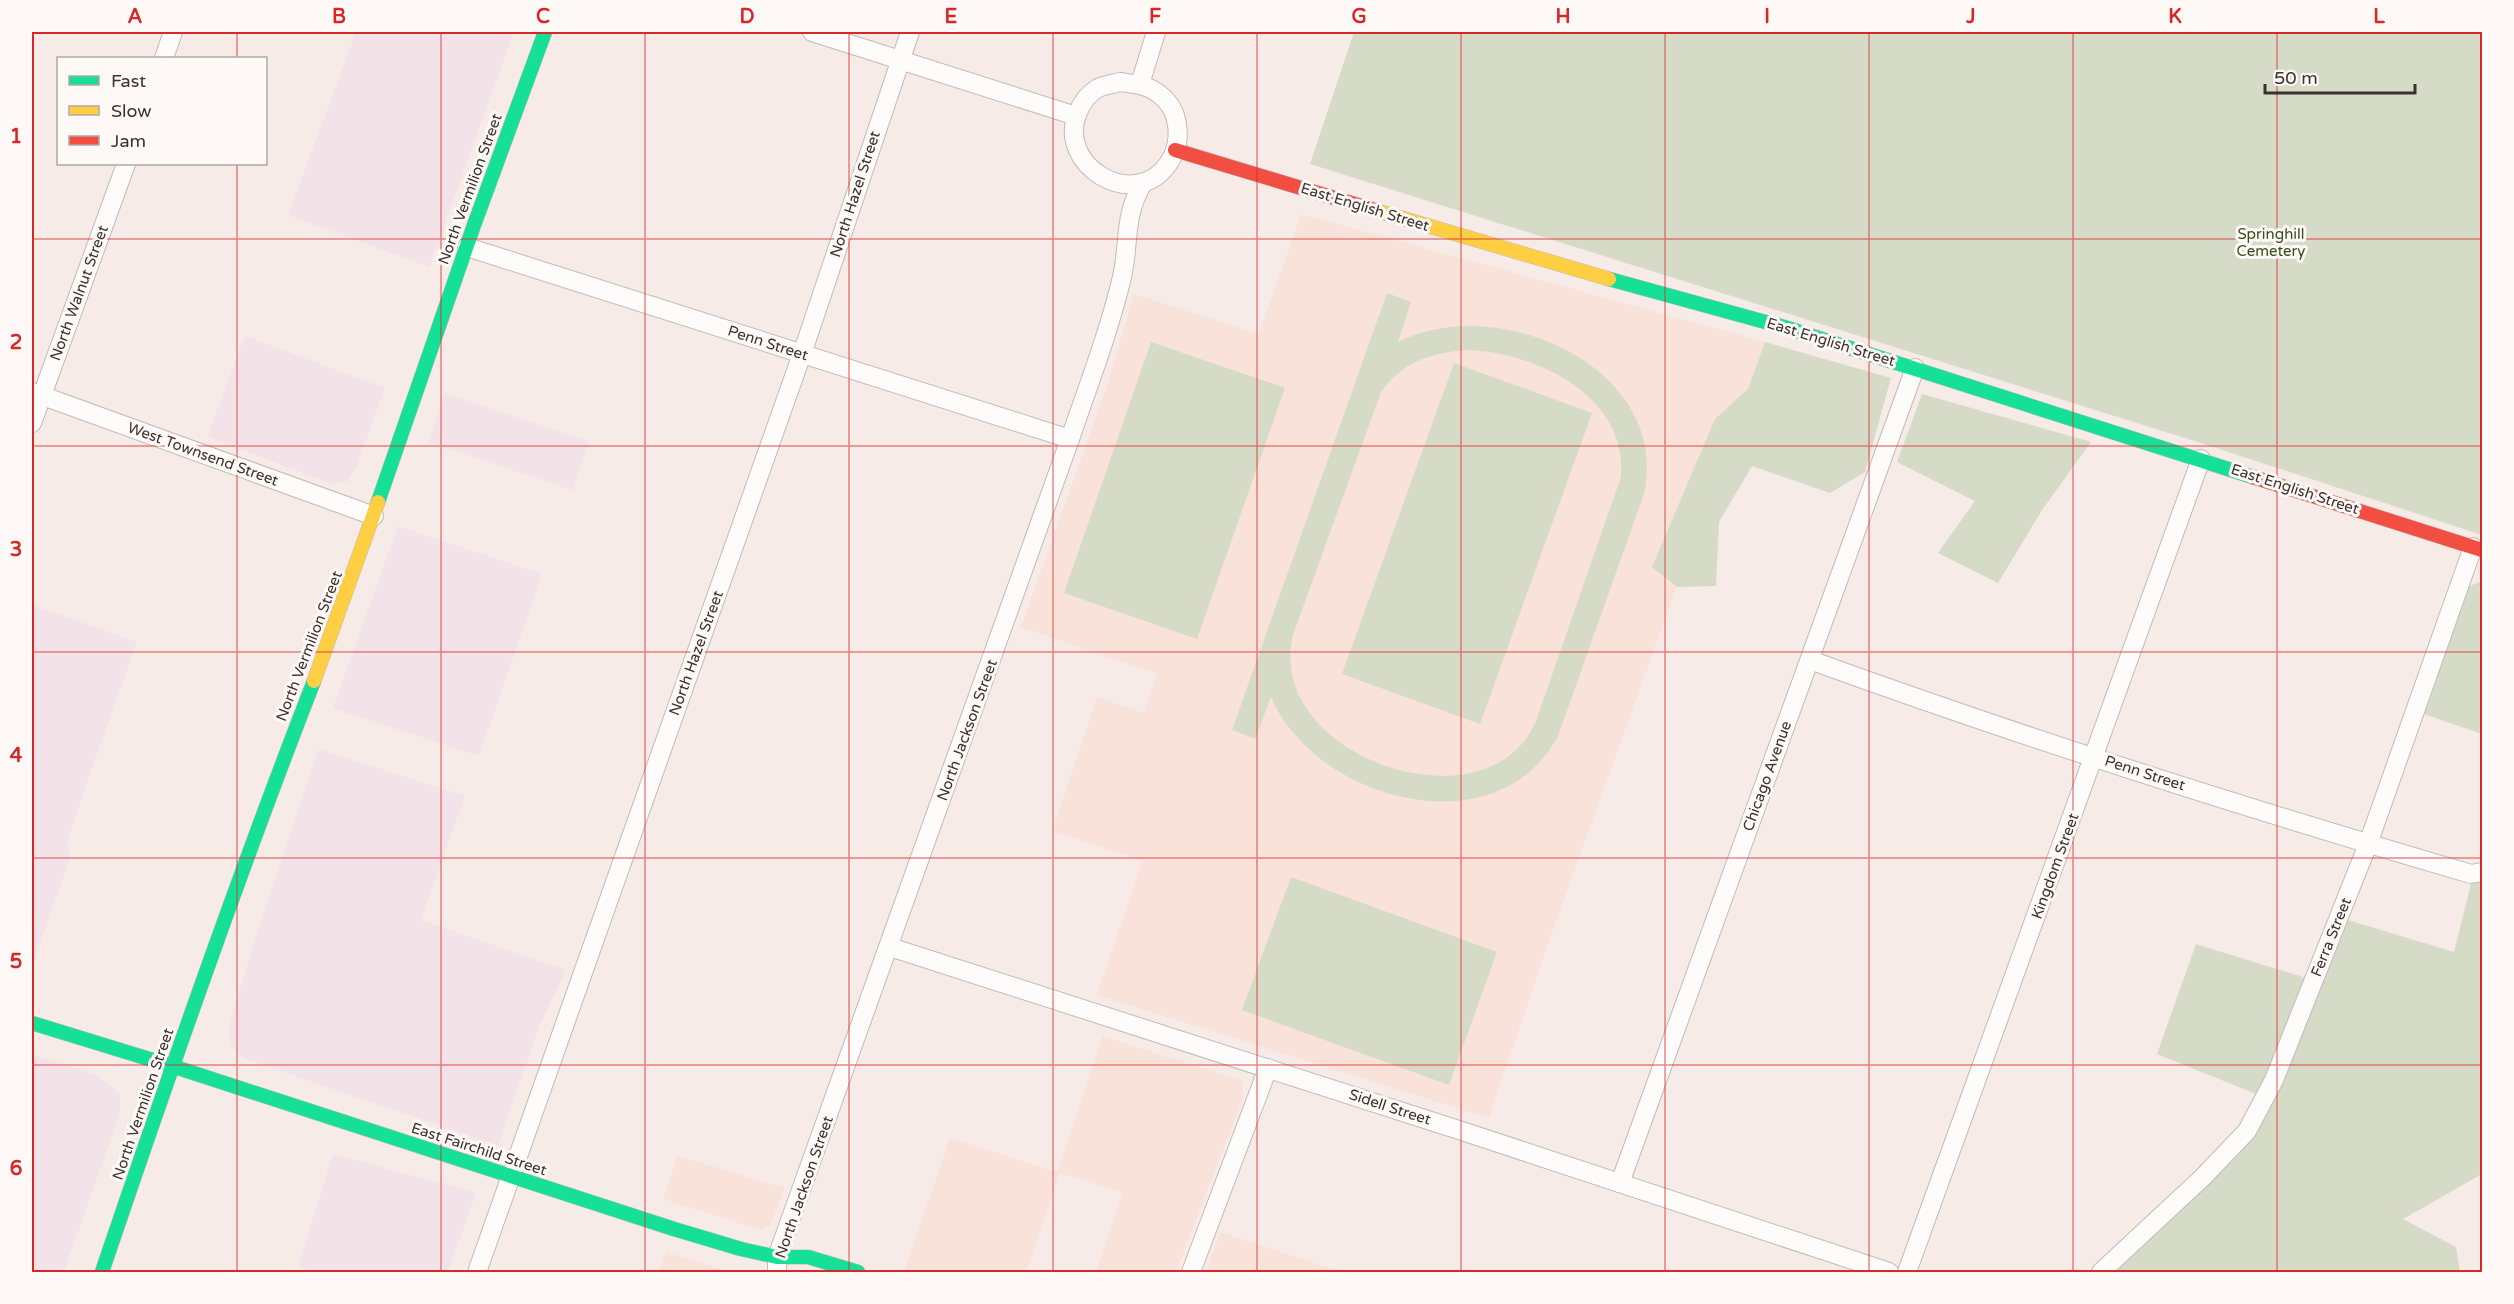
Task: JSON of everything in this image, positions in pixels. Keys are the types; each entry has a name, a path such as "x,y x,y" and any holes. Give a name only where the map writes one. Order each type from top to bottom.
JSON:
{"street":[{"path":"164,57 173,32"},
{"name":"North Vermilion Street","path":"102,1272 172,1066 374,516 467,247 545,32"},
{"path":"812,32 1076,116"},
{"name":"North Hazel Street","path":"477,1272 802,354 910,32"},
{"path":"1140,84 1156,32"},
{"path":"1120,82 1140,84 1159,94 1172,107 1178,124 1175,150 1167,165 1143,183 1126,185 1113,183 1099,177 1083,162 1073,132 1076,116 1083,101 1099,88 1120,82"},
{"name":"East English Street","path":"1175,150 1576,270 1784,327 2478,549"},
{"name":"North Walnut Street","path":"32,423 36,394 126,165"},
{"name":"North Jackson Street","path":"777,1265 1070,439 1112,312 1122,275 1128,219 1133,200 1143,183"},
{"name":"Penn Street","path":"467,247 1070,439"},
{"name":"Chicago Avenue","path":"1620,1183 1915,368"},
{"name":"West Townsend Street","path":"36,394 374,516"},
{"name":"Kingdom Street","path":"1907,1272 2201,459"},
{"name":"Ferra Street","path":"2101,1272 2203,1177 2247,1131 2274,1080 2368,844 2478,549"},
{"name":"Penn Street","path":"1810,660 1951,710 2368,844 2471,874 2482,872"},
{"name":"Sidell Street","path":"890,947 1268,1068 1889,1272"},
{"name":"East Fairchild Street","path":"32,1023 172,1066 696,1236 793,1272"},
{"path":"1191,1272 1268,1068"},
{"name":"East Fairchild Street","path":"777,1265 808,1257 858,1272"}],"shaded area":[{"path":"356,32 514,32 429,267 288,215"},
{"path":"1301,214 1765,342 1544,955 1489,1118 1097,995 1142,861 1052,831 1097,697 1144,713 1157,674 1021,627 1107,386 1134,294 1259,334"},
{"path":"245,336 385,388 356,468 348,481 332,484 207,437"},
{"path":"445,393 589,441 572,490 428,442"},
{"path":"398,526 542,574 479,756 333,708"},
{"path":"32,605 137,642 68,840 70,858 32,966"},
{"path":"319,749 465,796 421,920 566,970 539,1027 498,1146 243,1058 231,1046 229,1025 264,910"},
{"path":"1103,1036 1242,1081 1243,1098 1176,1272 1096,1272 1123,1193 1060,1173 1026,1272 904,1272 950,1138 1057,1172"},
{"path":"32,1054 96,1075 120,1094 120,1113 64,1272 32,1272"},
{"path":"333,1154 476,1193 448,1272 313,1272 298,1267"},
{"path":"678,1156 785,1188 770,1225 761,1230 663,1199"},
{"path":"1220,1232 1342,1272 1206,1272"},
{"path":"666,1252 729,1272 659,1272"}],"green space":[{"name":"Springhill Cemetery","path":"1354,32 2482,32 2482,535 2204,444 1310,164"},
{"path":"1387,293 1411,302 1398,342 1438,329 1482,326 1527,334 1569,351 1605,377 1631,410 1646,449 1644,494 1558,736 1530,771 1494,793 1452,801 1408,798 1365,785 1326,763 1294,733 1271,697 1255,739 1232,730","holes":["1469,350 1495,353 1549,370 1573,384 1594,402 1610,423 1619,448 1621,477 1536,721 1511,755 1474,772 1430,775 1385,766 1344,745 1312,715 1293,678 1293,635 1381,392 1399,373 1431,356"]},
{"path":"1151,342 1285,388 1197,639 1064,593"},
{"path":"1765,342 1891,378 1865,472 1830,493 1752,466 1719,522 1716,586 1677,587 1652,567 1715,419 1748,389"},
{"path":"1454,363 1592,413 1480,724 1342,674"},
{"path":"1922,394 2091,442 2042,510 1998,583 1938,553 1975,501 1897,462"},
{"path":"2482,581 2482,734 2421,713 2465,588"},
{"path":"1291,877 1497,952 1449,1085 1242,1010"},
{"path":"2482,880 2482,1174 2403,1219 2456,1247 2460,1272 2103,1272 2232,1161 2271,1100 2157,1054 2196,944 2322,983 2348,920 2454,952 2471,884"}],"traffic: fast":[{"path":"378,502 474,225 545,32"},
{"path":"1609,279 1784,327 2253,477"},
{"path":"102,1272 205,975 314,681"},
{"path":"32,1023 172,1066 674,1229 741,1249 777,1257 808,1257 858,1272"}],"traffic: slow":[{"path":"1371,209 1609,279"},
{"path":"314,681 378,502"}],"traffic: jam":[{"path":"1175,150 1371,209"},
{"path":"2253,477 2482,550"}]}
